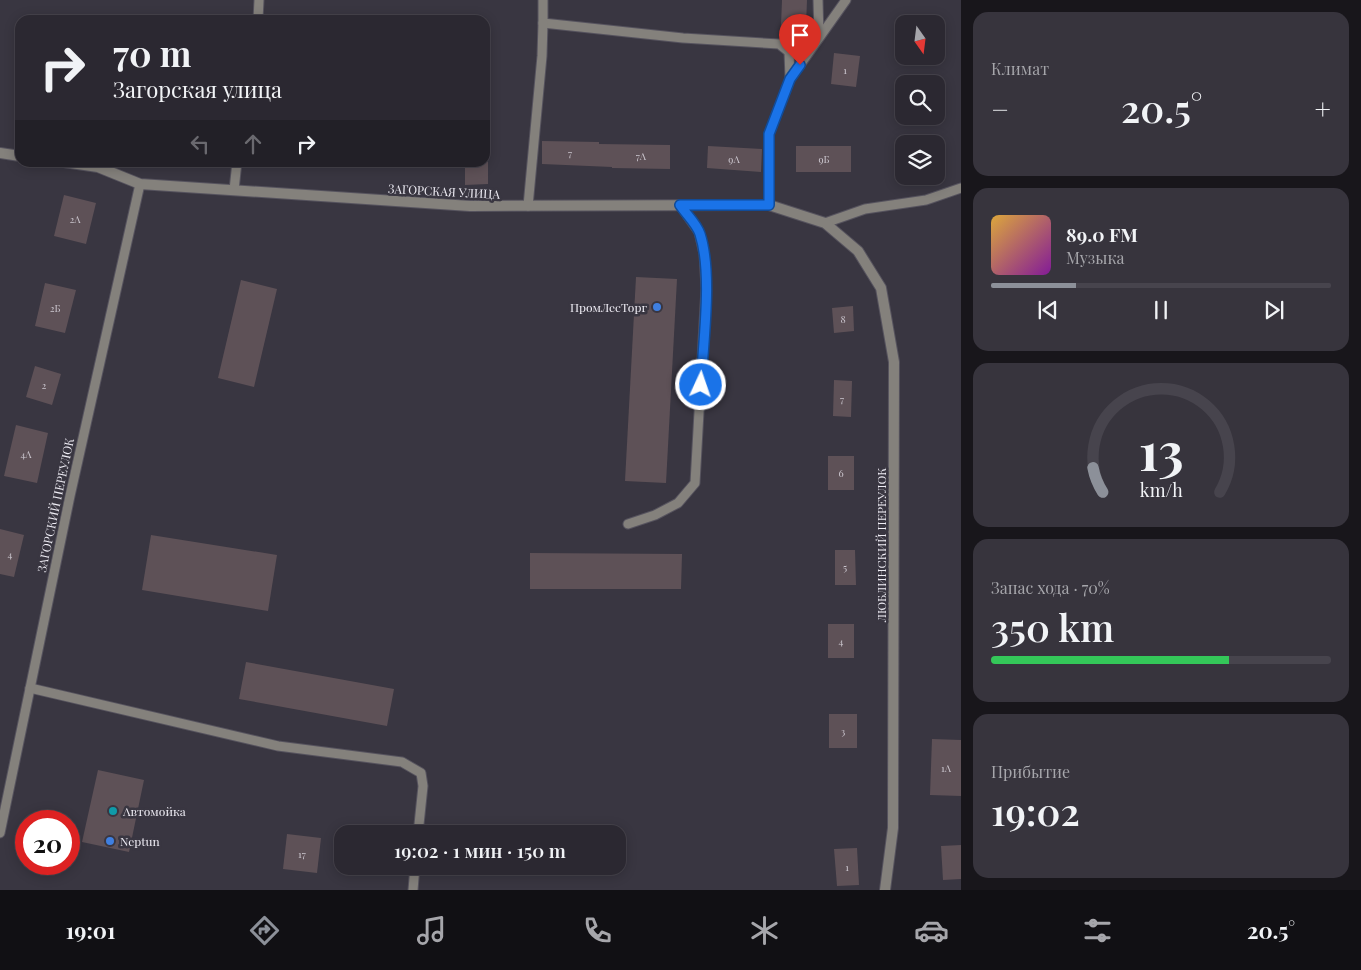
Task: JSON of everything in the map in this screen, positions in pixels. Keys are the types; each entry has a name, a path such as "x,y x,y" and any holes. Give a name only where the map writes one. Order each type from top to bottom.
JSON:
{"street":[{"path":"0,153 15,155"},
{"name":"ЗАГОРСКАЯ УЛИЦА","path":"98,167 140,184 470,206 769,205 825,222"},
{"name":"ЛЮБЛИНСКИЙ ПЕРЕУЛОК","path":"825,222 858,251 881,288 894,362 893,828 885,890"}],"lane":[{"path":"258,0 258,15"},
{"path":"528,206 542,56 543,0"},
{"path":"818,0 820,37"},
{"path":"769,205 769,134 790,79 846,0"},
{"path":"543,23 683,38 780,44 789,52 790,79"},
{"path":"234,190 236,167"},
{"name":"ЗАГОРСКИЙ ПЕРЕУЛОК","path":"0,833 72,486 140,184"},
{"path":"825,222 865,209 926,200 961,188"},
{"path":"628,524 655,515 678,503 695,483 706,288 705,262 700,232 680,205"},
{"path":"30,688 278,746 402,762 421,773 423,786 419,825"},
{"path":"413,890 414,875"}],"building":[{"path":"782,0 807,0 806,27 781,26"},
{"path":"834,53 860,56 856,87 831,84"},
{"path":"542,141 670,145 670,169 542,164"},
{"path":"708,146 762,149 761,172 707,168"},
{"path":"796,146 851,146 851,172 796,172"},
{"path":"465,167 488,167 488,184 465,185"},
{"path":"64,195 96,203 86,244 54,236"},
{"path":"636,277 677,279 666,483 625,481"},
{"path":"241,280 277,289 254,387 218,378"},
{"path":"45,283 76,290 65,333 35,326"},
{"path":"853,306 854,331 834,333 832,308"},
{"path":"35,366 61,374 52,405 26,397"},
{"path":"834,380 852,381 851,417 833,416"},
{"path":"16,425 48,433 37,483 4,476"},
{"path":"828,456 854,456 854,490 828,490"},
{"path":"0,529 24,535 14,577 0,574"},
{"path":"151,535 277,555 268,611 142,590"},
{"path":"835,550 855,550 856,585 835,585"},
{"path":"530,553 682,554 681,589 530,589"},
{"path":"828,624 854,624 854,658 828,658"},
{"path":"246,662 394,689 387,726 239,699"},
{"path":"829,714 857,714 857,748 829,748"},
{"path":"932,739 961,740 961,796 930,795"},
{"name":"Автомойка","path":"98,770 144,780 129,852 82,842"},
{"path":"287,834 321,838 317,873 283,869"},
{"path":"961,845 961,879 943,880 941,846"},
{"path":"857,848 859,885 837,886 834,849"}],"place":[{"name":"ПромЛесТорг","path":"657,307"},
{"name":"Автомойка","path":"113,811"},
{"name":"Neptun","path":"110,841"}],"route":[{"path":"701,385 706,288 704,254 700,232 680,205 769,205 769,134 790,79 800,65"}]}
